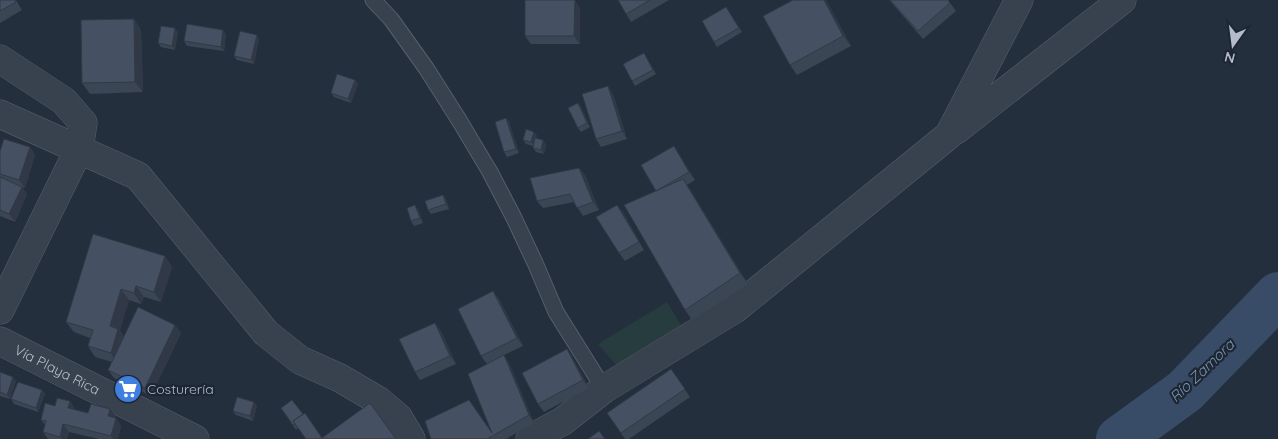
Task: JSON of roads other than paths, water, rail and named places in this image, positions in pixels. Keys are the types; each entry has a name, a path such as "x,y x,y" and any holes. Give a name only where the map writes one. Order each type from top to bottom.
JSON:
{"street":[{"path":"949,135 1019,0"},
{"path":"530,439 563,421 604,389 735,309 949,135 1122,0"},
{"path":"0,59 64,101 83,123 79,149 0,310"},
{"path":"0,114 138,176 266,333 300,360 340,378 379,400 398,417 411,439"},
{"name":"Vía Playa Rica","path":"0,341 195,439"}],"lane":[{"path":"373,0 396,26 426,68 490,172 536,264 556,312 604,389"}],"waterway":[{"name":"Río Zamora","path":"1119,439 1185,391 1278,295"}],"place":[{"name":"Costurería","path":"128,389"}]}
